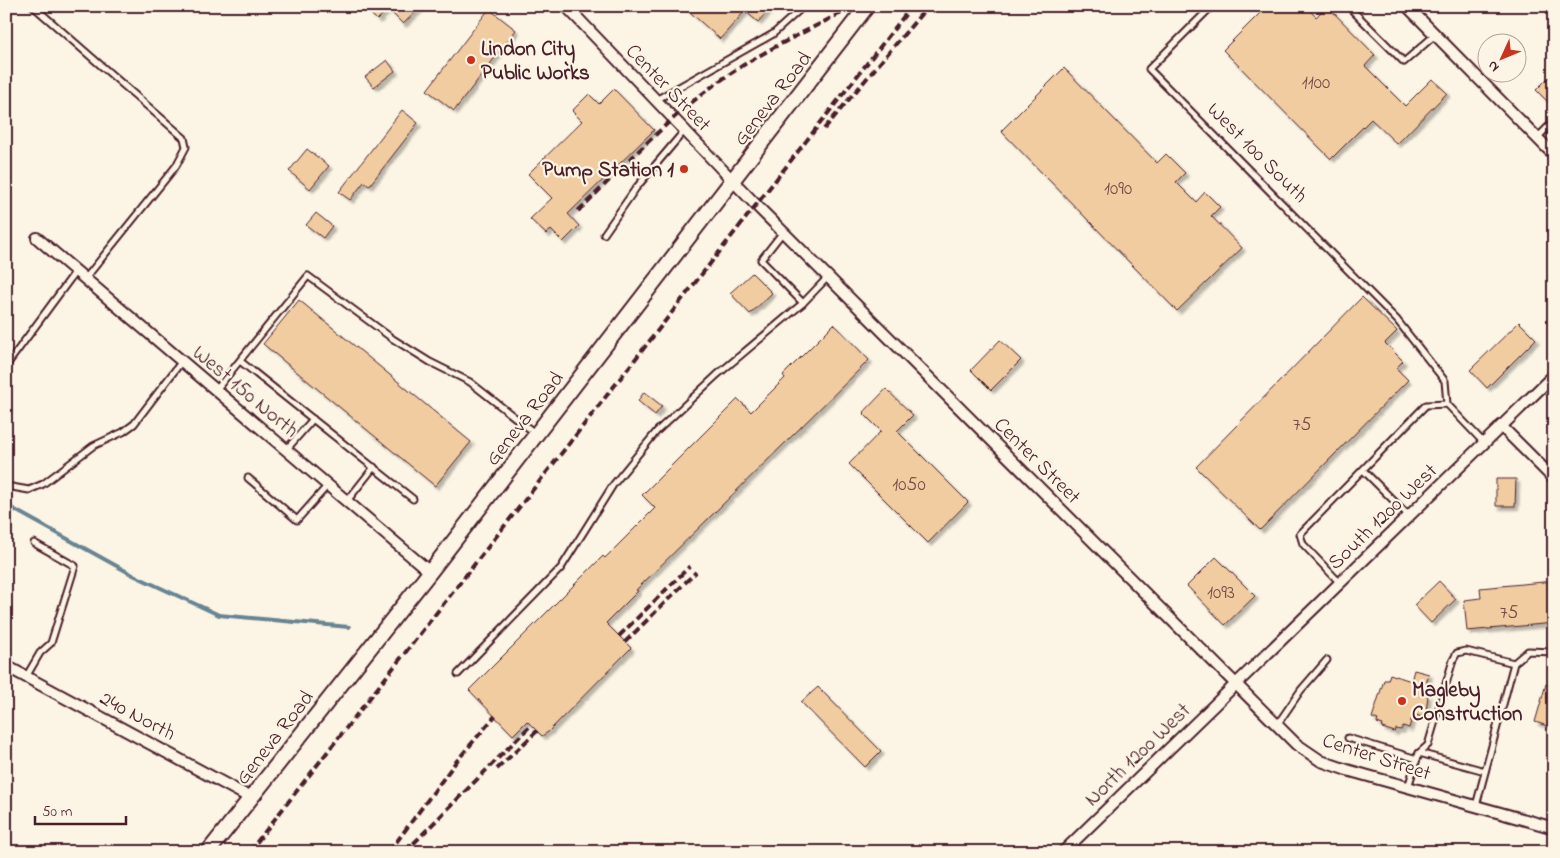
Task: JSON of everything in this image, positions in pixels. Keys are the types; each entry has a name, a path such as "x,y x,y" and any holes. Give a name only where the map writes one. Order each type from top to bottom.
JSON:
{"main road":[{"name":"Geneva Road","path":"208,852 430,572 867,6"}],"street":[{"path":"1407,6 1554,155"},
{"name":"Center Street","path":"567,7 783,232 1296,744 1321,761 1554,828"},
{"name":"West 150 North","path":"37,238 430,572"},
{"name":"South 1200 West","path":"1236,683 1553,377"},
{"path":"1502,426 1554,479"},
{"name":"240 North","path":"6,666 251,798"},
{"name":"North 1200 West","path":"1063,852 1236,683"}],"lane":[{"path":"33,6 184,138 186,147 176,166 85,279"},
{"path":"656,100 773,34 804,6"},
{"name":"West 100 South","path":"1212,6 1149,69 1397,320 1445,381 1447,404"},
{"path":"1348,6 1404,62 1435,35"},
{"path":"1537,138 1554,121"},
{"path":"604,234 636,188 685,130"},
{"path":"783,232 761,260 803,303"},
{"path":"6,366 76,271"},
{"path":"216,390 308,276 394,339 430,362 470,382 537,434"},
{"path":"458,674 561,568 614,485 657,431 717,376 803,303 828,277"},
{"path":"6,486 29,490 44,484 93,446 123,432 134,424 182,361"},
{"path":"240,361 413,499"},
{"path":"1340,583 1303,544 1300,534 1426,406 1447,404 1484,442"},
{"path":"286,450 313,419"},
{"path":"347,501 374,467"},
{"path":"1364,470 1409,516"},
{"path":"248,478 298,520 328,485"},
{"path":"26,677 40,653 52,643 75,566 34,544"},
{"path":"1408,787 1418,756 1428,745 1452,660 1456,653 1466,651 1514,663"},
{"path":"1476,806 1514,663 1528,651 1554,652"},
{"path":"1277,724 1300,690 1327,660"},
{"path":"1348,738 1485,771"}],"building":[{"path":"363,6 422,6 403,24 388,9 377,20"},
{"path":"683,6 772,6 758,22 745,11 720,39"},
{"path":"1267,6 1305,6 1316,17 1327,6 1375,55 1365,66 1405,106 1432,79 1447,93 1397,144 1371,119 1331,159 1223,50"},
{"name":"Lindon City Public Works","path":"489,9 516,30 454,111 427,90"},
{"path":"387,60 395,71 374,87 365,77"},
{"path":"1064,68 1157,163 1166,154 1185,173 1176,182 1196,202 1205,192 1220,207 1211,216 1242,248 1177,311 1001,131"},
{"path":"1554,72 1554,108 1536,90"},
{"path":"614,89 654,130 568,214 579,226 563,242 551,230 546,234 530,219 552,198 528,174 582,121 572,111 589,94 599,104"},
{"path":"402,110 418,123 369,186 364,182 350,200 339,192"},
{"path":"307,149 329,166 310,189 289,171"},
{"path":"316,213 332,226 323,238 306,225"},
{"path":"752,273 772,293 750,314 730,293"},
{"path":"1362,297 1397,331 1385,343 1403,361 1396,368 1408,380 1260,530 1196,467"},
{"path":"299,300 471,442 435,486 263,344"},
{"path":"1519,322 1536,339 1487,388 1470,370"},
{"path":"834,324 869,360 636,590 638,591 606,623 631,648 548,732 542,736 527,721 513,735 469,690 603,556 605,558 655,508 642,495 738,399 751,412 785,378 783,375"},
{"path":"1000,340 1021,360 991,390 971,370"},
{"path":"886,389 913,415 897,431 968,502 928,543 849,464 881,431 863,413"},
{"path":"644,392 662,406 655,415 638,401"},
{"path":"1496,479 1516,479 1515,506 1496,506"},
{"path":"1216,557 1255,596 1225,625 1187,586"},
{"path":"1439,581 1456,599 1431,623 1414,605"},
{"path":"1554,581 1554,623 1467,631 1464,600 1481,598 1480,588"},
{"name":"Magleby Construction","path":"1414,670 1429,674 1423,694 1428,695 1426,713 1424,712 1422,717 1413,714 1409,728 1403,726 1401,730 1396,729 1395,732 1382,728 1383,725 1377,723 1378,720 1372,718 1384,680 1388,680 1390,674 1411,681"},
{"path":"1546,684 1554,687 1554,728 1535,722"},
{"path":"818,687 881,751 865,767 801,702"}],"waterway":[{"path":"6,505 133,575 219,615 349,627"}],"railway":[{"path":"578,211 666,124 704,92 755,58 854,6"},
{"path":"249,852 912,6"},
{"path":"824,129 928,6"},
{"path":"619,636 690,566"},
{"path":"625,642 696,572"},
{"path":"389,852 455,763 495,716"},
{"path":"405,852 531,725"},
{"path":"497,769 537,731"}],"place":[{"name":"Lindon City Public Works","path":"471,60"},
{"name":"Pump Station 1","path":"684,169"},
{"name":"Magleby Construction","path":"1402,701"}]}
